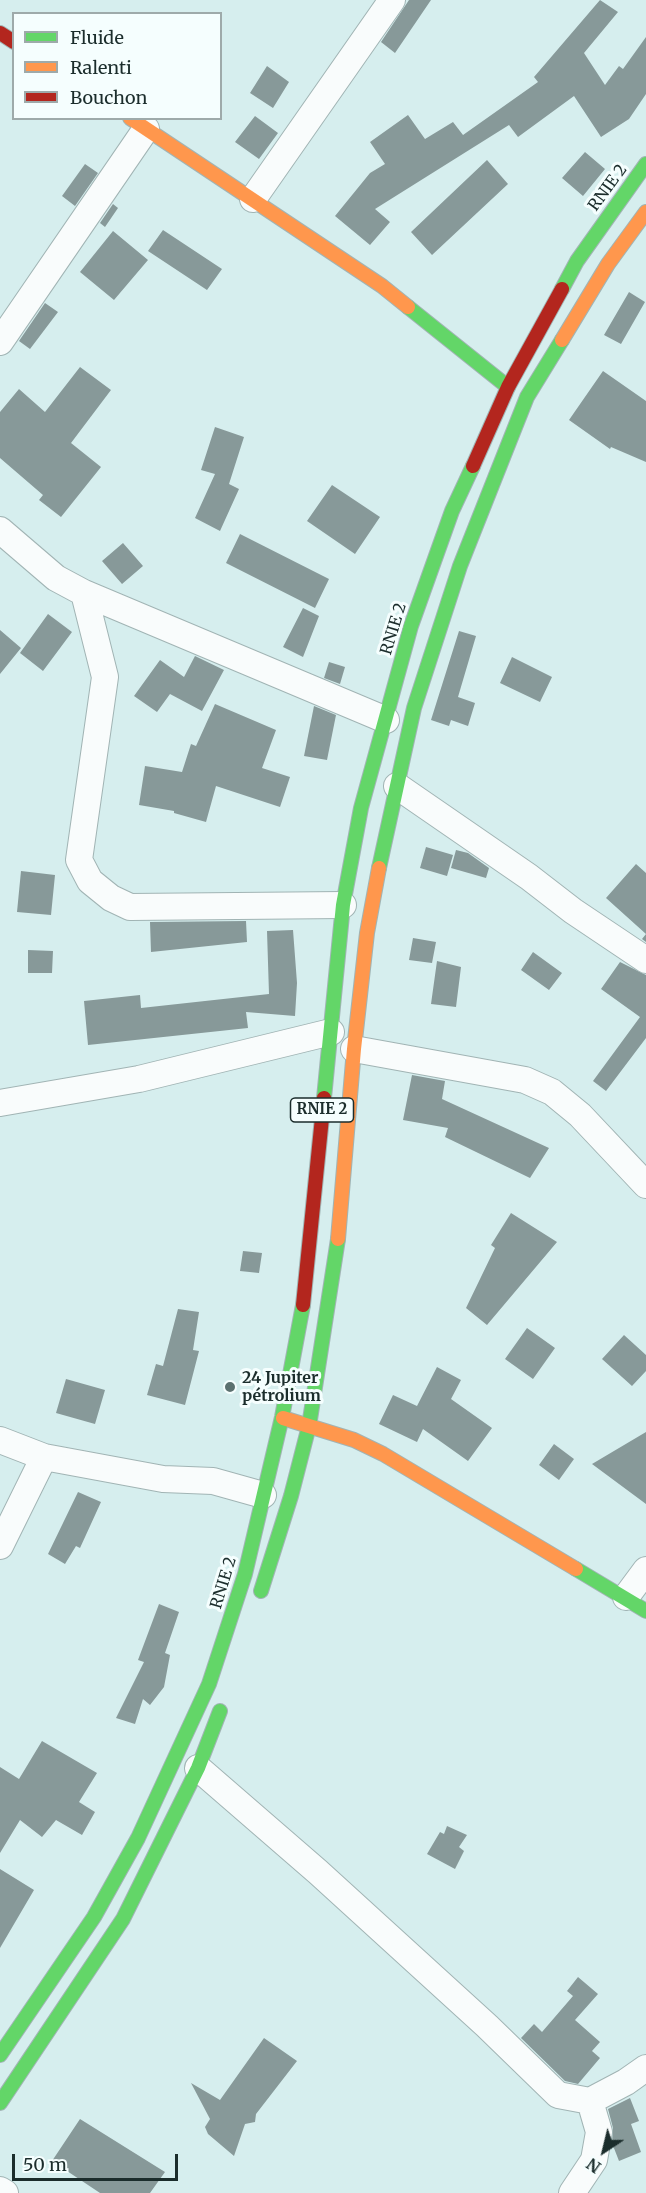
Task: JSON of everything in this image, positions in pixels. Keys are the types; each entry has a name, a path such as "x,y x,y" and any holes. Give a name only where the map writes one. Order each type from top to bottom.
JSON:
{"main road":[{"path":"138,124 382,286 508,387"},
{"name":"RNIE 2","path":"0,2055 94,1917 138,1838 209,1684 242,1585 282,1417 304,1298 315,1168 343,905 361,808 411,626 452,511 508,387 577,261 646,164"},
{"name":"RNIE 2","path":"258,1603 291,1496 309,1426 336,1263 354,1049 367,933 414,708 460,566 527,397 608,264 646,212"},
{"path":"282,1417 354,1440 383,1454 636,1604"},
{"path":"0,2103 123,1919 198,1768 225,1697"}],"street":[{"path":"253,199 392,0"},
{"path":"0,342 138,124"},
{"path":"0,530 56,578 84,593 386,720"},
{"path":"84,593 105,677 79,860 90,880 111,898 130,907 343,905"},
{"path":"397,786 646,960"},
{"path":"0,1103 139,1079 331,1032"},
{"path":"354,1049 525,1080 552,1092 580,1115 646,1185"},
{"path":"0,1440 44,1457 163,1479 213,1480 263,1495"},
{"path":"0,1546 44,1457"},
{"path":"636,1604 646,1570"},
{"path":"198,1768 318,1872 487,2026 558,2095 590,2101 626,2082 646,2068"},
{"path":"572,2193 594,2160 599,2132 590,2101"},
{"path":"0,2190 5,2193"}],"building":[{"path":"409,0 431,0 395,53 381,42"},
{"path":"600,0 618,12 584,53 605,85 619,66 623,69 646,37 646,94 629,119 601,137 574,96 518,137 509,125 375,209 390,222 370,245 335,216 370,173 385,164 370,142 408,115 425,139 453,122 463,135 538,82 534,77"},
{"path":"267,66 289,82 273,108 250,93"},
{"path":"255,116 278,133 259,159 235,142"},
{"path":"585,152 605,169 583,196 562,178"},
{"path":"487,160 508,184 432,255 411,232"},
{"path":"85,164 98,173 75,206 62,196"},
{"path":"113,204 118,208 105,227 100,223"},
{"path":"163,230 222,269 207,290 148,251"},
{"path":"113,231 148,260 114,300 80,272"},
{"path":"629,292 645,302 621,344 604,335"},
{"path":"45,303 58,312 30,349 19,341"},
{"path":"80,367 111,390 71,443 101,467 61,517 39,500 43,495 0,458 0,412 19,389 45,412"},
{"path":"603,371 646,401 646,462 611,447 610,449 569,420"},
{"path":"215,427 244,437 229,484 239,489 220,531 195,518 215,474 201,470"},
{"path":"332,485 380,517 355,554 307,521"},
{"path":"240,534 329,579 315,608 226,563"},
{"path":"123,543 143,566 122,584 102,561"},
{"path":"303,608 319,616 303,657 283,647"},
{"path":"48,614 72,632 43,671 20,653"},
{"path":"0,630 21,648 0,674"},
{"path":"459,631 476,636 458,697 475,703 468,726 451,720 449,726 431,720"},
{"path":"195,656 224,670 202,711 170,694 157,712 134,696 160,660 184,677"},
{"path":"512,657 552,677 540,702 500,683"},
{"path":"329,662 345,667 340,684 324,678"},
{"path":"215,704 276,730 262,768 290,777 280,807 216,786 206,822 174,813 174,811 139,805 145,766 182,772 191,744 196,746"},
{"path":"314,706 336,715 327,760 304,756"},
{"path":"426,847 453,855 447,876 420,868"},
{"path":"456,850 468,853 489,868 486,878 451,868"},
{"path":"636,864 646,873 646,934 606,898"},
{"path":"21,871 55,875 51,915 17,912"},
{"path":"246,921 247,942 151,952 150,922"},
{"path":"293,930 297,983 295,1016 246,1012 248,1028 88,1045 84,1001 140,995 141,1008 269,994 267,931"},
{"path":"413,938 436,942 432,963 409,960"},
{"path":"28,950 53,951 52,973 28,973"},
{"path":"533,952 562,973 549,990 521,970"},
{"path":"437,961 461,967 456,1007 431,1004"},
{"path":"620,962 646,975 646,1038 606,1091 593,1081 640,1017 601,989"},
{"path":"412,1075 445,1081 442,1099 549,1148 530,1178 445,1137 448,1128 403,1120"},
{"path":"511,1213 557,1242 487,1325 466,1308 495,1248 491,1245"},
{"path":"243,1251 262,1253 259,1273 240,1271"},
{"path":"178,1309 199,1312 193,1350 199,1351 185,1405 147,1395 156,1364 163,1366"},
{"path":"527,1328 555,1348 533,1379 505,1359"},
{"path":"624,1335 646,1355 646,1371 632,1386 602,1359"},
{"path":"437,1367 461,1380 451,1399 492,1428 468,1461 423,1429 417,1442 379,1424 393,1395 417,1406"},
{"path":"66,1379 105,1390 95,1424 56,1413"},
{"path":"646,1432 646,1504 592,1464"},
{"path":"554,1444 574,1459 559,1480 539,1465"},
{"path":"78,1492 101,1502 80,1548 76,1546 65,1564 48,1554"},
{"path":"159,1604 179,1612 165,1653 170,1655 164,1687 150,1705 143,1699 135,1724 116,1718 144,1662 138,1660"},
{"path":"42,1741 97,1773 79,1802 95,1812 82,1835 56,1820 42,1837 20,1820 0,1853 0,1767 19,1779"},
{"path":"447,1826 467,1835 459,1847 464,1851 455,1869 427,1854 440,1832 444,1834"},
{"path":"0,1869 34,1890 0,1948"},
{"path":"578,1977 598,1994 575,2020 600,2042 592,2051 600,2058 578,2084 565,2081 521,2038 534,2024 542,2032 573,1996 567,1991"},
{"path":"264,2038 297,2061 256,2114 255,2122 245,2124 234,2156 208,2134 205,2127 210,2119 191,2083 220,2100"},
{"path":"630,2098 639,2121 631,2124 641,2152 619,2161 612,2143 613,2128 608,2109"},
{"path":"80,2119 165,2172 150,2193 100,2193 52,2161"}],"traffic: fast":[{"path":"562,289 577,261 646,164"},
{"path":"408,307 508,387"},
{"path":"379,868 414,708 460,566 527,397 562,340"},
{"path":"324,1098 343,905 361,808 411,626 452,511 473,466"},
{"path":"261,1591 291,1496 309,1426 338,1239"},
{"path":"0,2055 94,1917 138,1838 209,1684 245,1574 282,1417 303,1305"},
{"path":"576,1569 646,1611"},
{"path":"0,2103 123,1919 198,1768 220,1711"}],"traffic: slow":[{"path":"133,120 382,286 408,307"},
{"path":"562,340 608,264 646,212"},
{"path":"338,1239 354,1049 367,933 379,868"},
{"path":"283,1418 354,1440 383,1454 576,1569"}],"traffic: jam":[{"path":"0,33 12,41"},
{"path":"473,466 508,387 562,289"},
{"path":"303,1305 324,1098"}],"place":[{"name":"24 Jupiter pétrolium","path":"230,1387"}]}
